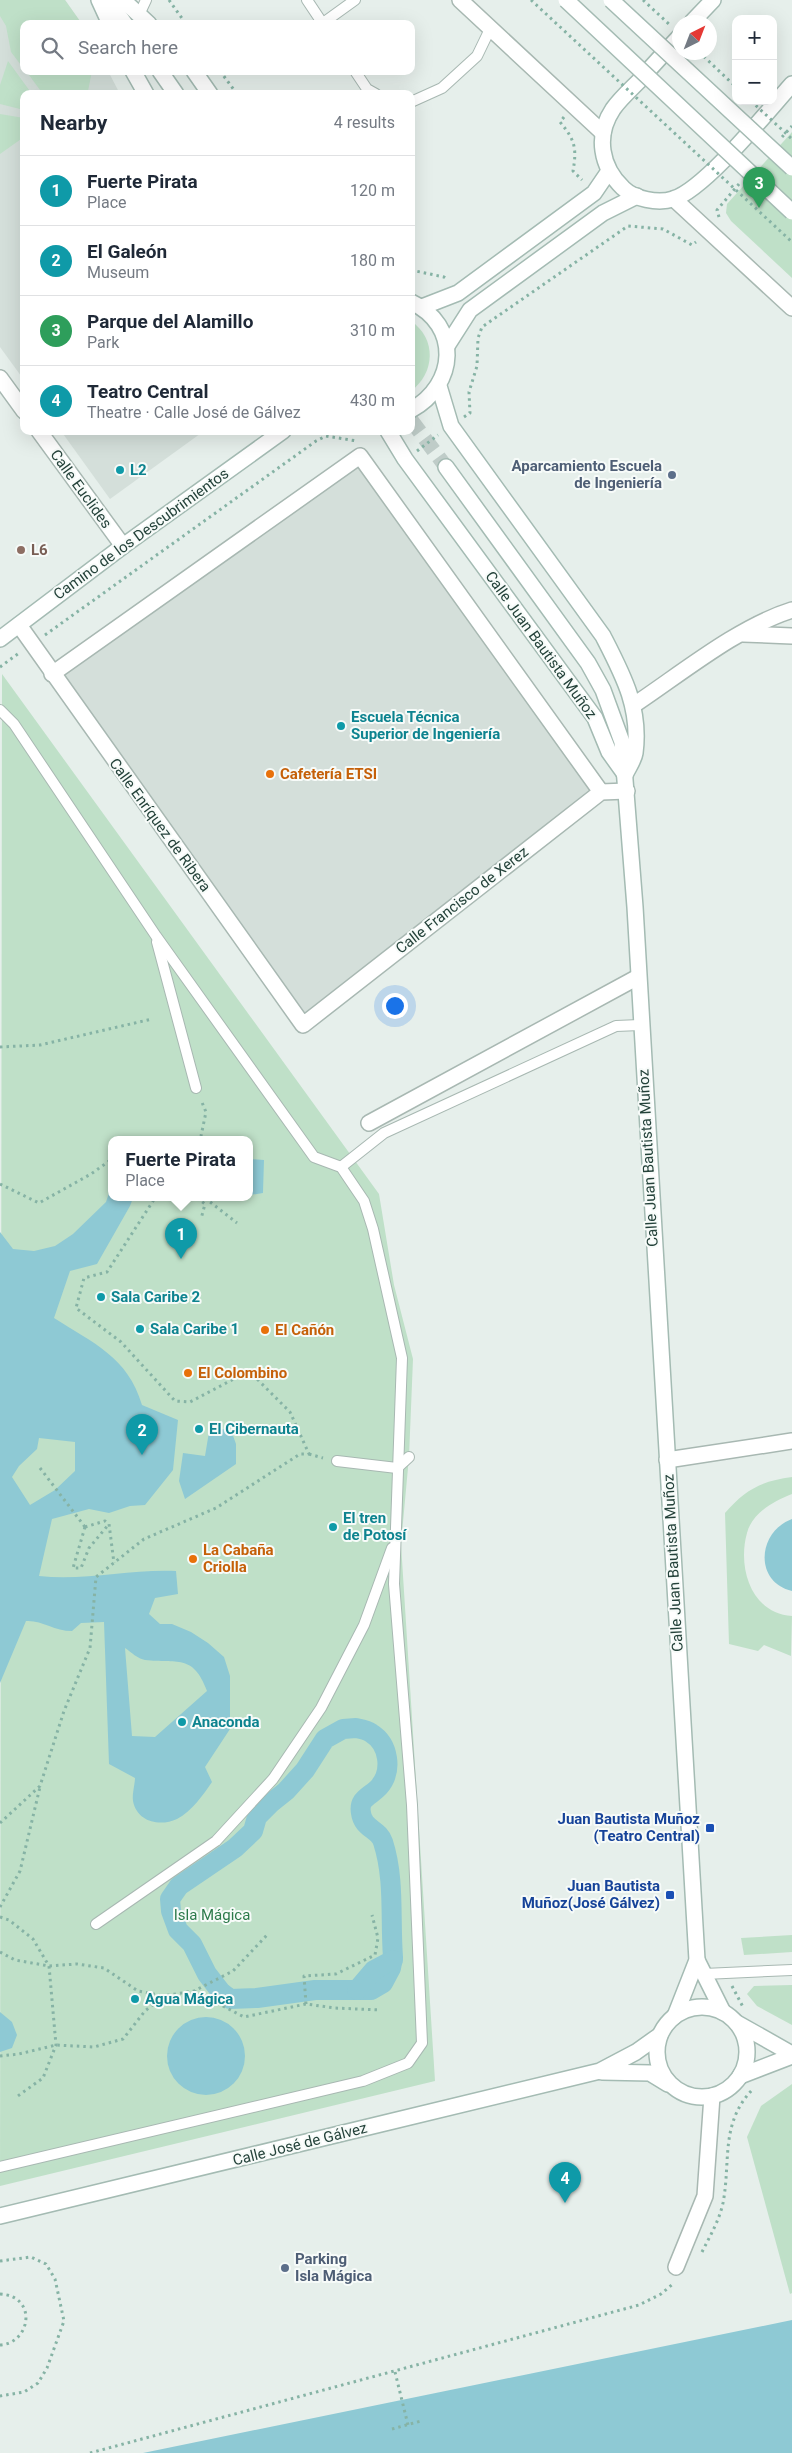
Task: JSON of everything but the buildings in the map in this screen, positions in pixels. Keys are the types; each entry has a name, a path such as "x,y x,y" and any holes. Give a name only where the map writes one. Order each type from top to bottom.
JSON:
{"street":[{"path":"99,0 108,20"},
{"path":"108,0 123,20"},
{"path":"123,0 144,19"},
{"path":"460,0 603,133"},
{"path":"566,0 792,212"},
{"path":"612,0 792,168"},
{"path":"699,15 714,0"},
{"path":"672,37 613,110 603,133 602,149 609,171 624,189 636,196 660,201 674,199 700,184 792,84"},
{"path":"135,75 144,90"},
{"path":"163,75 173,90"},
{"path":"197,75 207,90"},
{"path":"417,304 458,293 594,193 609,171"},
{"path":"447,346 470,310 603,213 636,196"},
{"path":"674,199 792,308"},
{"path":"415,408 427,400 439,386 446,367 447,346 438,324 417,304"},
{"path":"0,378 20,406"},
{"path":"439,386 451,426 603,636 634,705 635,755 625,774"},
{"name":"Calle Euclides","path":"42,435 122,546"},
{"name":"Camino de los Descubrimientos","path":"0,639 122,546 277,435"},
{"name":"Calle Juan Bautista Muñoz","path":"390,435 405,459 595,718 609,752 625,774 697,1960 723,2012"},
{"path":"52,674 360,456 601,792 627,791"},
{"path":"446,467 588,663 612,712 622,742 625,774"},
{"path":"634,705 742,634 774,616 792,610"},
{"name":"Calle Enríquez de Ribera","path":"19,625 303,1025"},
{"path":"742,634 792,636"},
{"name":"Calle Francisco de Xerez","path":"303,1025 601,792"},
{"path":"369,1123 638,977"},
{"path":"667,1460 792,1441"},
{"name":"Calle Juan Bautista Muñoz","path":"675,2016 697,1960"},
{"path":"698,2007 723,2012 736,2023 792,2055 740,2076 728,2088 712,2096 693,2096 675,2089 665,2078 658,2065 657,2050 660,2035 675,2016 686,2010 698,2007"},
{"path":"736,2023 742,2032 747,2055 740,2076"},
{"name":"Calle José de Gálvez","path":"600,2072 636,2052 660,2035"},
{"name":"Calle José de Gálvez","path":"0,2216 600,2072 650,2073 675,2089"},
{"path":"678,2272 705,2196 712,2096"}],"lane":[{"path":"144,19 146,0"},
{"path":"307,0 321,20"},
{"path":"327,20 355,0"},
{"path":"415,100 442,88 477,56 491,27"},
{"path":"358,75 369,90"},
{"path":"0,710 14,724 156,936 314,1156 341,1166 364,1201 373,1229 402,1358 394,1584 412,1805 422,2043 408,2063 363,2081 0,2167"},
{"path":"156,936 196,1088"},
{"path":"341,1166 384,1133 616,1026 640,1025"},
{"path":"337,1461 397,1468 410,1457"},
{"path":"96,1924 216,1841 273,1779 321,1708 364,1624 395,1538"},
{"path":"704,1974 792,1970"}],"path":[{"path":"169,0 183,20"},
{"path":"531,0 792,242"},
{"path":"642,0 672,28"},
{"path":"707,60 732,83"},
{"path":"223,75 233,90"},
{"path":"755,105 792,139"},
{"path":"567,115 560,122 572,136 576,154 573,171 581,179"},
{"path":"779,141 792,126"},
{"path":"722,220 717,210 746,177"},
{"path":"460,420 470,413 469,392 477,366 478,338 482,327 628,226 663,229 692,245 701,238"},
{"path":"415,271 444,277 452,286"},
{"path":"411,455 444,431"},
{"path":"42,637 316,441 326,436 352,438 361,443"},
{"path":"0,667 18,654"},
{"path":"0,1047 40,1045 152,1019"},
{"path":"196,1088 206,1112 201,1136"},
{"path":"0,1184 39,1203 92,1174 108,1162"},
{"path":"0,1907 20,1871 40,1786 64,1711 90,1648 96,1577 144,1539 216,1508 300,1454 310,1454 290,1412 250,1371 190,1402 175,1401 121,1342 76,1308 84,1278 107,1272 153,1201"},
{"path":"201,1201 205,1204 201,1219"},
{"path":"209,1201 237,1223"},
{"path":"40,1468 85,1527"},
{"path":"85,1527 105,1521 109,1524"},
{"path":"109,1524 114,1563"},
{"path":"85,1527 73,1568 80,1568 89,1548 109,1524"},
{"path":"0,1824 40,1786"},
{"path":"306,2004 304,1976 336,1974 375,1954 378,1938 372,1915"},
{"path":"0,1917 9,1920 33,1939 49,1966 56,2046 43,2078 15,2098"},
{"path":"0,1952 15,1960 49,1966 77,1964 104,1968 138,1990 163,1996 194,1991 233,1971 268,1934"},
{"path":"194,1991 244,2017 306,2004 335,2008 380,2010"},
{"path":"0,2056 56,2046 94,2047 123,2039 145,2011 163,1996"},
{"path":"700,2255 716,2226 723,2203 731,2126 736,2109 752,2090 758,2087"},
{"path":"0,2261 31,2257 46,2264 55,2279 64,2321 47,2368 38,2383 24,2392 0,2396"},
{"path":"90,2453 639,2305 661,2294 678,2272"},
{"path":"0,2294 12,2294 21,2303 27,2314 26,2326 17,2338 0,2345"},
{"path":"395,2372 408,2425"},
{"path":"392,2429 421,2421"}],"shaded area":[{"path":"0,0 65,0 79,20 20,20 20,75 110,75 118,90 20,90 20,374 0,347"},
{"name":"L2","path":"64,435 198,435 110,499"},
{"name":"Escuela Técnica Superior de Ingeniería","path":"360,456 597,787 303,1025 52,674"}],"green space":[{"path":"0,0 65,0 79,20 20,20 20,64 11,52 6,26 0,16"},
{"path":"8,61 29,90 20,90 20,109 0,104 0,85"},
{"path":"29,75 91,75 88,90 40,90"},
{"path":"0,114 20,117 20,140 0,154"},
{"path":"792,132 792,278 731,221 726,213 727,204"},
{"path":"415,324 425,337 429,346 430,356 425,375 415,388"},
{"name":"Isla Mágica","path":"2,674 379,1194 394,1285 413,1359 409,1457 401,1544 435,2081 0,2186"},
{"path":"792,1477 792,1494 778,1500 754,1519 747,1533 744,1547 746,1574 758,1598 767,1607 778,1613 792,1616 791,1656 764,1645 758,1651 729,1644 725,1513 740,1498 754,1488 771,1481"},
{"path":"792,1935 792,1952 744,1955 741,1938"},
{"path":"792,1985 792,2025 757,2006 747,1994 754,1986"},
{"path":"792,2084 792,2293 790,2294 747,2137 761,2106"}],"water":[{"path":"253,1159 264,1160 263,1193 253,1195"},
{"path":"108,1196 108,1201 132,1201 97,1264 70,1271 54,1318 95,1344 118,1363 136,1389 142,1405 178,1420 173,1470 145,1505 130,1506 109,1513 89,1509 52,1519 39,1576 73,1577 176,1571 178,1594 155,1598 149,1614 160,1624 172,1624 191,1632 208,1643 224,1657 230,1676 230,1729 205,1767 212,1782 188,1812 177,1819 164,1823 150,1821 139,1814 133,1801 135,1778 109,1764 104,1622 81,1623 72,1631 66,1631 37,1622 26,1621 0,1683 0,1232 13,1249 34,1251 55,1246 73,1234 106,1202","holes":["39,1438 75,1442 75,1471 55,1490 30,1505 12,1477 19,1466 37,1449","125,1648 137,1657 156,1661 183,1663 190,1666 202,1679 207,1691 155,1737 132,1736"]},
{"path":"213,1428 231,1430 236,1444 236,1464 185,1499 179,1481 183,1453 205,1456 209,1432"},
{"path":"792,1519 792,1591 780,1586 771,1578 766,1568 765,1556 772,1534 780,1525"},
{"path":"0,2012 12,2022 17,2035 12,2048 0,2052"},
{"path":"198,2017 214,2017 228,2023 239,2034 245,2048 245,2064 239,2078 228,2089 214,2095 198,2095 184,2089 173,2078 167,2064 167,2048 173,2034 184,2023"},
{"path":"792,2320 792,2453 143,2453"}],"waterway":[{"path":"356,1728 368,1731 377,1738 382,1744 387,1758 386,1773 383,1781 363,1801 361,1813 368,1826 381,1838 387,1856 391,1899 393,1957 391,1968 383,1983 371,1990 315,1990 257,1998 230,1999 221,1992 207,1974 192,1944 178,1930 171,1911 170,1899 179,1886 235,1848 253,1831 257,1817 286,1791 305,1770 325,1739 343,1729 356,1728"},
{"path":"357,1990 374,1970 393,1960"}],"tunnel":[{"path":"415,425 446,467"}],"place":[{"name":"Parque del Alamillo","path":"759,208"},
{"name":"L2","path":"120,470"},
{"name":"Aparcamiento Escuela de Ingeniería","path":"672,475"},
{"name":"L6","path":"21,550"},
{"name":"Escuela Técnica Superior de Ingeniería","path":"341,726"},
{"name":"Cafetería ETSI","path":"270,774"},
{"name":"Fuerte Pirata","path":"181,1259"},
{"name":"Sala Caribe 2","path":"101,1297"},
{"name":"Sala Caribe 1","path":"140,1329"},
{"name":"El Cañón","path":"265,1330"},
{"name":"El Colombino","path":"188,1373"},
{"name":"El Cibernauta","path":"199,1429"},
{"name":"El Galeón","path":"142,1455"},
{"name":"El tren de Potosí","path":"333,1527"},
{"name":"La Cabaña Criolla","path":"193,1559"},
{"name":"Anaconda","path":"182,1722"},
{"name":"Juan Bautista Muñoz (Teatro Central)","path":"710,1828"},
{"name":"Juan Bautista Muñoz(José Gálvez)","path":"670,1895"},
{"name":"Agua Mágica","path":"135,1999"},
{"name":"Teatro Central","path":"565,2203"},
{"name":"Parking Isla Mágica","path":"285,2268"}]}
